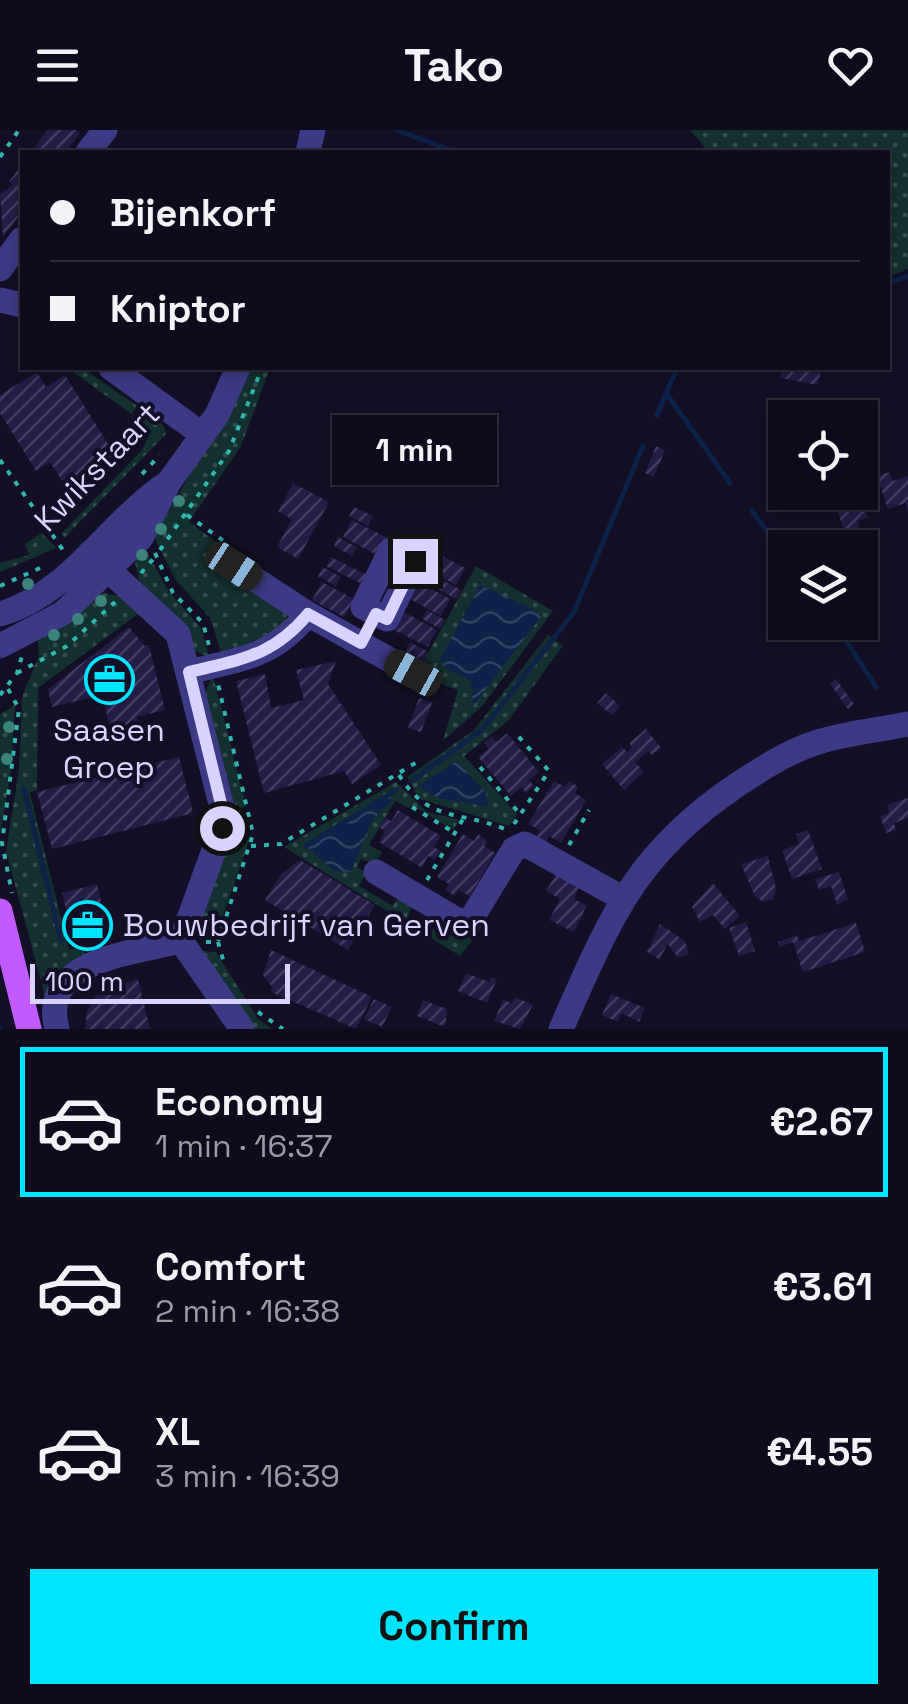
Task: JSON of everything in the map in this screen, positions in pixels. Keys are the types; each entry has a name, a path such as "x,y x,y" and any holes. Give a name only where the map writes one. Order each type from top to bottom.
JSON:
{"main road":[{"path":"7,909 29,1029"}],"street":[{"path":"90,150 105,130"},
{"path":"0,269 20,242"},
{"path":"114,370 203,435"},
{"name":"Kwikstaart","path":"0,646 120,579 169,482 203,435 237,370"},
{"name":"Kwikstaart","path":"0,614 54,586 76,548 169,482"},
{"path":"76,548 120,579 178,634 189,672 223,812 181,942"},
{"path":"232,565 308,614 413,673"},
{"path":"189,672 262,654 288,638 308,614"},
{"path":"361,643 376,614"},
{"path":"560,1029 622,898 665,841 762,769 817,742 908,724"},
{"path":"376,872 457,920 470,920 514,849 532,845 622,898"},
{"path":"56,1029 57,996 66,980 81,967 181,942"},
{"path":"181,942 242,1029"}],"path":[{"path":"0,157 19,130"},
{"path":"17,673 66,646 120,579 187,516 239,432 261,370"},
{"name":"Kwikstaart","path":"137,479 163,452"},
{"path":"0,460 76,548"},
{"path":"187,516 243,553 232,565"},
{"name":"Kwikstaart","path":"0,586 50,562"},
{"path":"7,909 2,843 16,760 18,709 8,689"},
{"path":"399,774 418,802 509,832 549,771 518,736"},
{"path":"251,846 281,844 417,762"},
{"path":"480,767 521,814"},
{"path":"412,808 455,832"},
{"path":"559,861 590,810"},
{"path":"417,896 464,818"},
{"path":"218,942 228,970"},
{"path":"250,1000 260,1015 282,1029"}],"green space":[{"path":"690,130 908,130 908,269 890,276 890,150 707,150"},
{"path":"70,370 86,370 137,406 132,413 136,417"},
{"path":"250,370 269,370 241,446 189,522 230,552 219,568 287,615 284,628 222,655 210,618 175,579 154,537"},
{"path":"149,415 164,426 166,434 65,537 61,534 142,450 151,431 138,420 144,421"},
{"path":"42,533 56,548 0,572 0,563 29,555 25,544"},
{"path":"143,545 169,592 201,628 209,657 195,651 185,628 140,584 135,563"},
{"path":"476,566 553,611 483,705 443,741 458,690 416,675"},
{"path":"103,593 126,597 142,611 38,688 37,789 30,793 69,950 83,947 86,959 45,996 6,851 19,770 22,697 39,655 37,635"},
{"path":"548,635 563,646 508,721 464,756 517,814 509,826 420,799 407,777 474,730"},
{"path":"213,676 246,806 240,808 232,805 205,691"},
{"path":"15,705 11,772 0,834 0,714"},
{"path":"396,782 427,812 459,820 453,830 412,805 409,808 395,801 369,845 382,852 375,864 361,859 357,867 366,873 359,886 393,906 400,895 414,903 408,915 436,931 443,920 467,933 476,927 481,929 460,956 284,847"},
{"path":"248,823 248,844 216,935 196,937 231,832"},
{"path":"201,951 216,952 258,1019 272,1029 252,1029"}],"water":[{"path":"480,585 533,609 541,617 473,706 471,681 444,667 440,659"},
{"path":"457,761 486,793 488,807 439,798 418,786"},
{"path":"387,796 394,799 372,820 351,872 334,871 306,846"}],"building":[{"path":"47,130 80,133 67,150 32,150"},
{"path":"19,168 20,214 3,237 0,194 13,185 9,182"},
{"path":"782,370 821,370 818,385 780,378"},
{"path":"37,372 46,387 65,375 115,455 65,486 50,462 36,471 0,413 0,395"},
{"path":"656,446 665,450 654,477 645,473"},
{"path":"890,472 893,481 908,476 908,511 905,503 888,509 878,476"},
{"path":"293,483 329,502 298,559 277,547 292,519 278,512"},
{"path":"354,507 373,516 368,526 349,516"},
{"path":"837,510 865,510 868,518 857,521 860,530 840,530 843,529"},
{"path":"352,520 386,537 377,555 343,537"},
{"path":"338,537 357,547 352,556 334,546"},
{"path":"433,551 465,568 456,585 424,568"},
{"path":"331,557 367,575 362,584 326,566"},
{"path":"323,567 341,577 336,586 318,576"},
{"path":"442,580 461,590 456,599 438,589"},
{"path":"417,581 450,599 441,616 408,598"},
{"path":"322,582 354,599 344,617 312,600"},
{"path":"427,610 445,620 440,629 422,619"},
{"path":"402,611 437,630 428,647 392,629"},
{"path":"129,627 145,646 149,645 165,710 137,717 139,724 111,731 102,695 52,707 48,689"},
{"path":"410,642 428,652 423,661 405,651"},
{"path":"336,661 328,684 381,765 352,784 344,771 264,793 236,681 265,674 271,708 304,700 296,670"},
{"path":"836,679 854,704 848,709 830,684"},
{"path":"606,693 620,706 612,715 597,703"},
{"path":"419,698 432,703 421,732 408,728"},
{"path":"646,729 661,748 652,755 648,751 635,762 644,772 624,790 602,764 622,747 627,752 632,747 629,743"},
{"path":"507,733 539,772 529,780 534,786 526,793 521,787 511,796 478,757 488,749 484,743 492,736 497,742"},
{"path":"179,757 193,813 52,849 37,792"},
{"path":"554,781 565,787 569,781 578,787 575,793 586,800 561,843 549,836 546,843 536,837 540,830 528,824"},
{"path":"908,798 908,818 894,823 896,830 886,833 880,816 889,813 887,805"},
{"path":"398,810 441,836 434,847 440,851 438,855 435,860 428,856 422,868 379,842 385,831 379,827 385,818 391,821"},
{"path":"808,830 822,869 792,879 782,850 799,844 796,834"},
{"path":"463,834 474,841 478,834 487,840 484,846 495,853 470,896 458,890 455,896 445,890 449,884 437,877"},
{"path":"768,856 776,889 773,899 763,902 755,896 741,864"},
{"path":"300,860 375,905 348,950 265,900 282,873"},
{"path":"839,872 848,900 837,905 831,886 819,890 815,879"},
{"path":"556,874 579,888 574,899 587,905 574,932 549,920 560,899 546,891"},
{"path":"713,883 740,916 725,929 713,915 700,922 692,907"},
{"path":"97,884 107,928 73,936 62,893"},
{"path":"746,922 755,951 739,956 729,928"},
{"path":"856,923 865,952 803,972 793,942 779,947 778,942 797,935 799,941"},
{"path":"660,924 685,941 689,954 678,958 668,944 659,959 647,952"},
{"path":"271,950 372,997 356,1029 271,992 273,988 263,975"},
{"path":"466,973 489,982 491,977 497,979 487,1003 458,991"},
{"path":"138,979 150,1029 85,1029 87,1011 95,997 108,988"},
{"path":"611,994 645,1008 639,1022 621,1013 618,1022 602,1015"},
{"path":"515,997 533,1005 520,1029 494,1021 503,1000 512,1003"},
{"path":"374,999 392,1007 382,1027 364,1019"},
{"path":"423,1000 447,1009 445,1027 417,1016"}],"waterway":[{"path":"396,130 451,150"},
{"path":"890,282 908,276"},
{"path":"657,415 676,370"},
{"path":"666,393 730,483"},
{"path":"412,781 483,729 574,612 643,446"},
{"path":"752,511 768,532"},
{"path":"846,640 876,687"},
{"path":"24,789 61,941"},
{"path":"306,846 396,790"}],"place":[{"name":"Saasen Groep","path":"109,680"},
{"name":"Bouwbedrijf van Gerven","path":"88,925"}],"route":[{"path":"222,828 223,812 189,672 262,654 288,638 308,614 361,643 376,614 387,619 415,561"}]}
